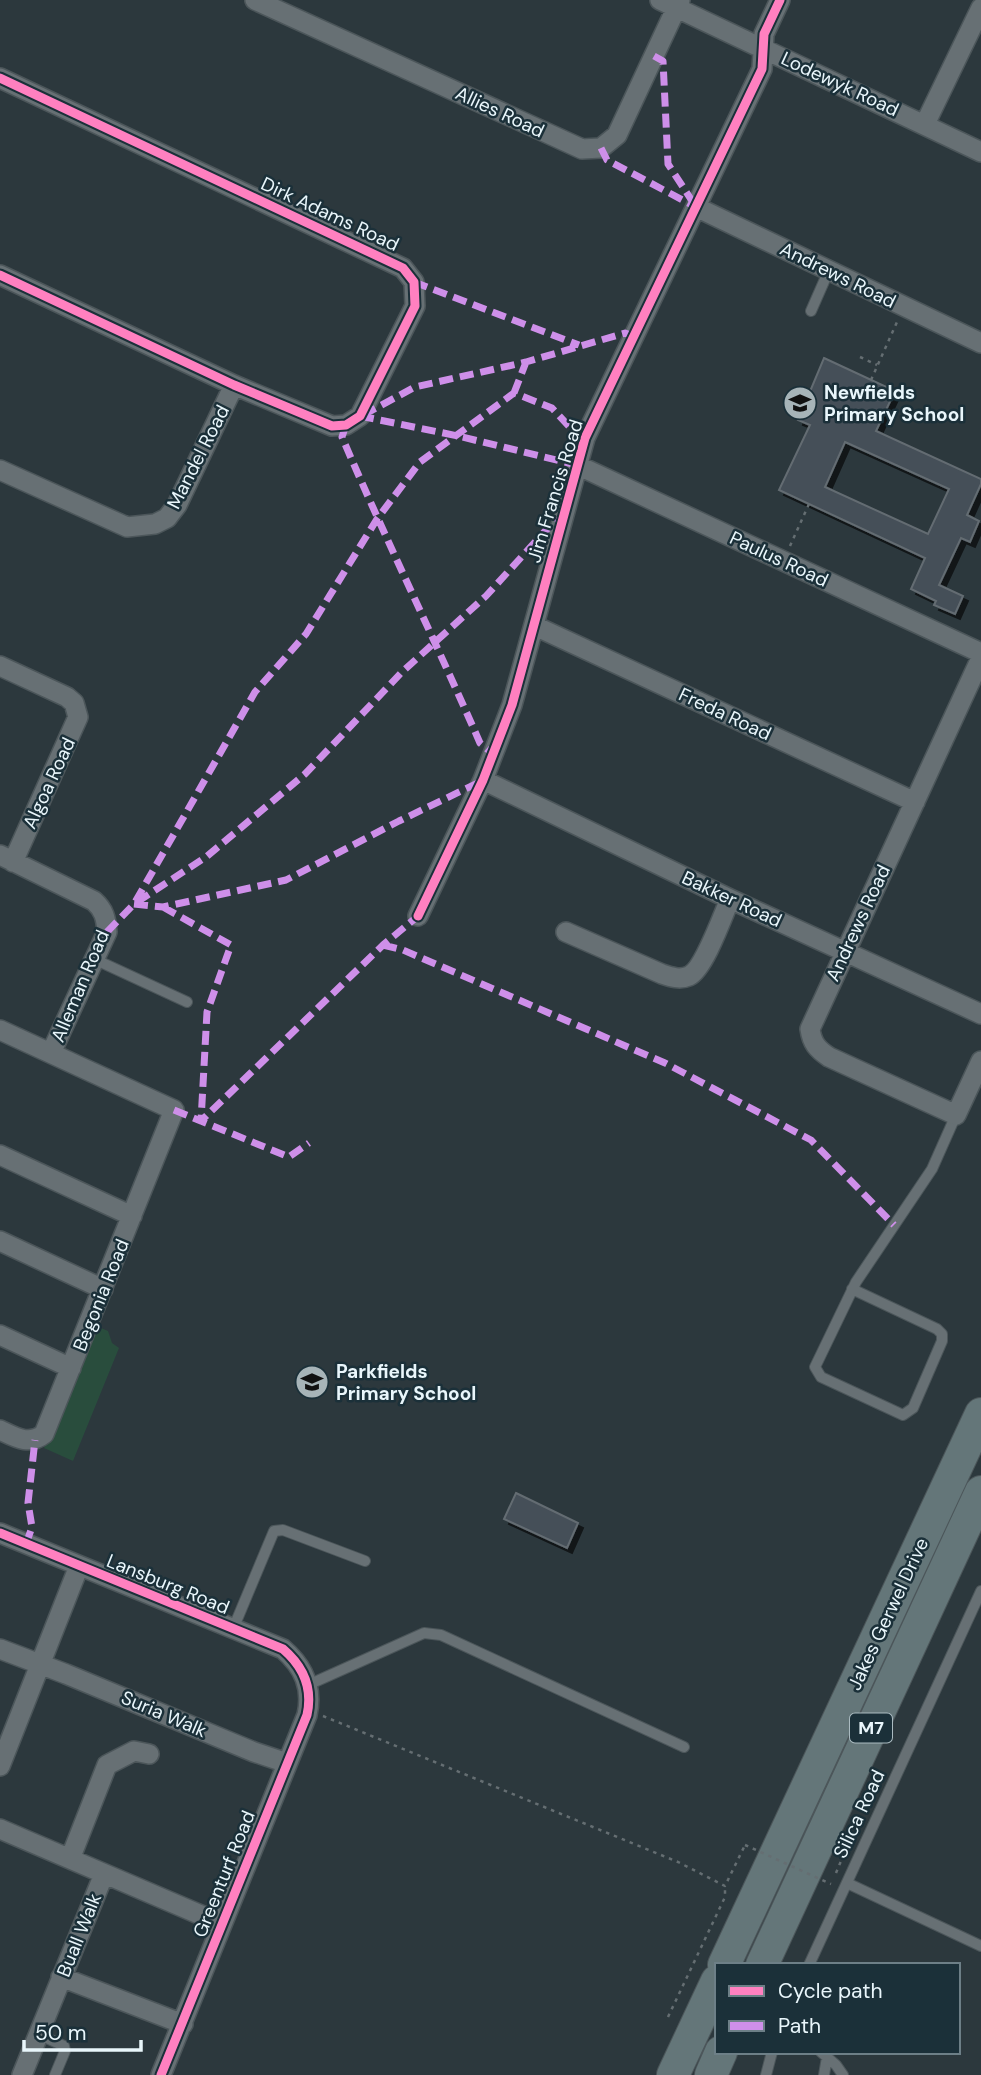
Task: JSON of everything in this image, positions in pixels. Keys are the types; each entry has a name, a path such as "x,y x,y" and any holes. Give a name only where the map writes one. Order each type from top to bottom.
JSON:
{"highway":[{"name":"Jakes Gerwel Drive","path":"725,1963 981,1414"},
{"name":"Jakes Gerwel Drive","path":"763,1963 981,1492"},
{"path":"673,2075 715,1985"},
{"path":"711,2075 720,2054"}],"street":[{"name":"Allies Road","path":"255,0 582,149 601,148 617,135 672,3"},
{"name":"Jim Francis Road","path":"418,916 483,780 512,705 585,438 762,67 764,34 780,0"},
{"name":"Lodewyk Road","path":"672,3 981,152"},
{"path":"925,124 981,8"},
{"name":"Dirk Adams Road","path":"0,78 403,268 414,282 415,306 360,416 346,425 332,426 234,385 0,275"},
{"name":"Andrews Road","path":"696,207 981,343"},
{"name":"Mandel Road","path":"0,470 127,527 155,524 167,517 177,505 234,385"},
{"name":"Paulus Road","path":"577,466 981,653"},
{"name":"Freda Road","path":"535,626 915,802"},
{"name":"Andrews Road","path":"957,1115 829,1057 817,1049 811,1040 810,1029 981,658"},
{"name":"Algoa Road","path":"0,666 67,697 74,702 78,717 6,859"},
{"name":"Bakker Road","path":"483,780 730,899 981,1014"},
{"name":"Alleman Road","path":"6,859 94,901 100,906 107,922 107,932 51,1053"},
{"path":"566,932 672,978 687,978 698,969 730,899"},
{"path":"0,1030 51,1053"},
{"name":"Begonia Road","path":"0,1430 25,1441 41,1437 46,1430 174,1110 51,1053"},
{"path":"957,1115 981,1061"},
{"path":"0,1155 132,1216"},
{"path":"0,1241 103,1289"},
{"path":"0,1335 71,1368"},
{"name":"Lansburg Road","path":"0,1534 283,1649 301,1667 308,1685"},
{"path":"1,1761 79,1566"},
{"name":"Suria Walk","path":"0,1649 254,1752 288,1763"},
{"name":"Greenturf Road","path":"161,2075 288,1763 309,1705 308,1685"},
{"path":"70,1859 107,1765 134,1751 149,1754"},
{"name":"Greenturf Road","path":"0,1829 222,1924"},
{"name":"Buall Walk","path":"22,2075 104,1874"},
{"path":"61,1977 183,2024"}],"lane":[{"path":"811,311 829,270"},
{"path":"94,959 187,1002"},
{"path":"852,1289 937,1329 942,1334 942,1341 917,1398 906,1415 821,1377 815,1367 852,1289 932,1169 957,1115"},
{"path":"233,1629 274,1531 283,1530 365,1561"},
{"name":"Silica Road","path":"810,1963 979,1603 981,1591"},
{"path":"308,1685 430,1632 441,1634 684,1746"},
{"path":"847,1883 981,1947"},
{"path":"38,2034 64,2046 65,2051 55,2075"},
{"path":"766,2075 771,2054"},
{"path":"824,2055 824,2075"},
{"path":"824,2055 836,2064 843,2075"}],"path":[{"path":"871,380 904,306"},
{"path":"860,357 877,365"},
{"path":"783,561 809,504"},
{"path":"309,1705 323,1716 678,1862 725,1886"},
{"path":"835,1874 848,1844"},
{"path":"668,2017 725,1896 725,1886 745,1845 831,1884"}],"green space":[{"path":"94,1325 108,1331 112,1343 119,1348 73,1461 44,1448"}],"building":[{"path":"824,358 895,391 876,431 981,479 967,515 979,521 970,542 961,538 939,585 963,596 955,614 934,605 936,601 911,589 925,558 779,490 810,425 798,420","holes":["845,442 949,489 928,534 825,487"]},
{"path":"516,1493 578,1523 567,1548 504,1519"}],"marked path":[{"path":"654,56 663,61 668,164 696,207"},
{"path":"601,148 607,160 694,206"},
{"path":"414,282 579,345"},
{"path":"363,415 415,387 526,362 625,333 634,336"},
{"path":"514,393 526,362"},
{"path":"107,932 134,904 255,692 306,634 377,519 420,462 514,393 552,408 576,434 585,438"},
{"path":"360,416 577,465"},
{"path":"346,425 342,437 376,514 480,743 493,754"},
{"path":"137,902 206,857 305,774 402,672 486,596 546,530 561,518"},
{"path":"134,904 163,907 286,880 482,781"},
{"path":"163,907 231,945 207,1012 201,1121 383,945 418,916"},
{"path":"383,945 403,950 665,1063 811,1140 894,1225"},
{"path":"174,1110 289,1157 309,1143"},
{"path":"26,1544 32,1527 28,1503 35,1440"}],"cycle path":[{"path":"418,916 483,780 512,705 585,438 762,69 764,34 780,0"},
{"path":"0,78 403,268 414,282 415,306 360,416 346,425 332,426 234,385 0,275"},
{"path":"0,1533 283,1649 296,1663 308,1687 307,1715 161,2075"}],"place":[{"name":"Newfields Primary School","path":"800,403"},
{"name":"Parkfields Primary School","path":"312,1382"}]}
